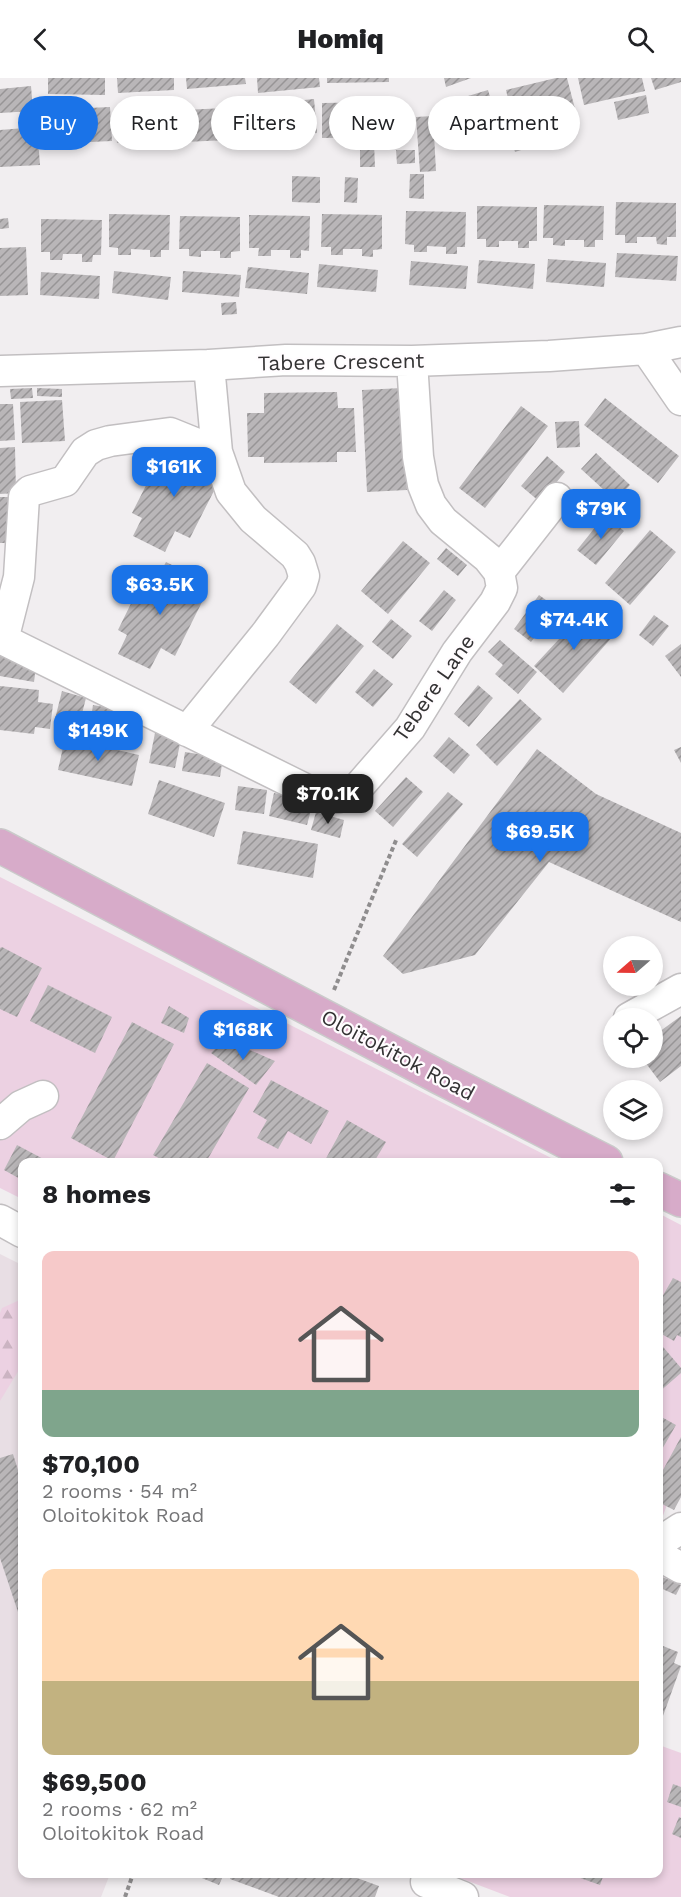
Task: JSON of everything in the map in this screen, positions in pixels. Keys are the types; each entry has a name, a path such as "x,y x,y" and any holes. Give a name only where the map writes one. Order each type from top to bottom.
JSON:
{"main road":[{"name":"Oloitokitok Road","path":"0,846 598,1158"},
{"path":"663,1191 681,1200"}],"street":[{"name":"Tabere Crescent","path":"0,371 209,366 286,360 412,361 549,356 646,349 681,342"},
{"path":"646,349 681,400"},
{"path":"412,361 418,457 423,485 430,505 442,521 488,558 499,572 556,498"},
{"path":"187,731 266,635 301,586 304,576 295,555 253,519 231,492 217,452 209,366"},
{"path":"2,639 19,577 24,497 30,491 65,481 85,452 96,445 110,441 170,433 217,452"},
{"name":"Tebere Lane","path":"2,639 313,794 329,799 343,798 355,791 410,728 457,652 495,602 502,588 499,572"},
{"path":"647,1008 681,989"},
{"path":"0,1124 21,1106 43,1096"},
{"path":"0,1220 18,1230"},
{"path":"663,1540 681,1528"},
{"path":"663,1558 681,1568"},
{"path":"425,1884 464,1897"}],"path":[{"path":"323,1016 397,838"},
{"path":"125,1897 132,1878"}],"shaded area":[{"path":"0,1254 18,1263 18,1878 108,1878 101,1897 0,1897"}],"green space":[{"path":"0,877 551,1158 18,1158 18,1197 0,1188"},
{"path":"241,1151 248,1158 232,1158"},
{"path":"663,1216 681,1225 681,1467 663,1516"},
{"path":"18,1301 18,1372 0,1401 0,1313 2,1308"},
{"path":"663,1746 681,1753 681,1897 510,1897 460,1878 663,1878"}],"building":[{"path":"48,78 105,78 105,95 48,94"},
{"path":"117,78 174,78 174,90 118,93"},
{"path":"186,78 245,78 246,84 187,89"},
{"path":"257,78 319,78 320,87 258,93"},
{"path":"327,78 389,78 389,82 327,83"},
{"path":"444,78 471,78 446,87"},
{"path":"556,78 567,78 572,96 507,96 506,90"},
{"path":"578,78 642,78 645,91 584,105"},
{"path":"651,78 681,78 681,82 655,90"},
{"path":"31,86 32,96 18,96 18,112 0,113 0,89"},
{"path":"488,90 490,96 468,96"},
{"path":"646,95 649,113 618,120 614,102"},
{"path":"322,103 329,103 329,138 322,138"},
{"path":"110,107 110,141 98,142 98,108"},
{"path":"199,109 211,109 211,141 199,141"},
{"path":"428,116 428,150 435,150 436,171 420,172 416,117"},
{"path":"18,129 18,150 39,150 40,165 0,167 0,130"},
{"path":"360,150 374,150 375,167 360,167"},
{"path":"396,150 415,150 415,163 397,164"},
{"path":"410,174 424,174 424,199 409,198"},
{"path":"292,176 320,177 320,203 292,202"},
{"path":"345,177 358,178 357,203 344,202"},
{"path":"616,202 676,203 676,237 667,237 667,245 657,244 656,237 637,237 637,243 625,243 625,235 615,235"},
{"path":"544,205 604,206 603,240 595,240 595,247 584,247 584,240 565,240 565,246 553,245 553,238 543,238"},
{"path":"477,206 537,207 537,241 529,241 529,248 518,248 518,241 499,241 499,247 486,247 486,239 477,239"},
{"path":"406,211 466,212 465,247 457,247 457,254 446,254 446,247 427,246 427,252 414,252 414,245 405,244"},
{"path":"109,214 170,215 169,250 161,250 161,257 150,257 150,250 131,249 131,255 118,255 118,248 109,247"},
{"path":"322,214 382,215 382,249 373,250 373,257 362,256 362,249 343,249 343,255 331,255 331,247 321,247"},
{"path":"249,215 310,216 309,251 301,250 301,258 290,258 290,250 271,250 271,256 258,256 259,248 249,248"},
{"path":"180,216 240,217 240,251 231,252 231,258 220,258 220,251 201,251 201,257 189,256 189,249 179,249"},
{"path":"8,218 9,228 0,229 0,219"},
{"path":"41,219 102,220 101,255 93,255 92,262 82,262 82,254 63,254 62,260 50,260 50,252 41,252"},
{"path":"26,247 28,295 0,296 0,248"},
{"path":"617,253 678,256 676,281 615,277"},
{"path":"548,259 606,263 604,287 546,282"},
{"path":"479,260 535,264 533,289 477,283"},
{"path":"411,261 468,266 466,289 409,285"},
{"path":"319,264 378,270 376,292 317,287"},
{"path":"248,267 309,273 307,294 245,288"},
{"path":"114,271 171,277 168,300 112,293"},
{"path":"183,271 241,275 239,297 182,292"},
{"path":"41,272 100,276 99,299 40,295"},
{"path":"236,302 237,314 222,315 221,303"},
{"path":"32,388 33,398 11,399 10,389"},
{"path":"37,388 62,389 62,397 37,396"},
{"path":"402,388 407,490 367,492 362,390"},
{"path":"337,392 338,408 354,408 356,452 337,452 337,462 264,463 264,457 248,457 247,413 264,413 264,393"},
{"path":"605,398 679,456 658,483 584,425"},
{"path":"62,400 65,441 22,443 20,402"},
{"path":"0,404 13,404 15,440 0,441"},
{"path":"521,406 548,426 485,508 459,488"},
{"path":"579,421 580,447 557,448 555,422"},
{"path":"181,444 213,461 206,475 219,481 190,538 175,531 165,552 133,536 142,518 132,513 161,456 173,462"},
{"path":"15,447 16,493 0,494 0,448"},
{"path":"596,453 630,485 615,500 581,469"},
{"path":"547,456 565,472 540,502 521,486"},
{"path":"0,497 14,497 16,543 0,543"},
{"path":"605,515 624,531 596,565 577,550"},
{"path":"650,530 676,552 630,605 605,583"},
{"path":"403,541 430,563 388,614 361,591"},
{"path":"446,548 467,565 458,576 437,559"},
{"path":"166,562 198,578 191,592 204,598 175,656 161,648 150,669 118,654 127,635 118,630 146,573 157,579"},
{"path":"444,590 456,600 432,631 419,621"},
{"path":"539,595 557,608 531,642 514,629"},
{"path":"586,610 614,635 563,693 534,666"},
{"path":"654,615 669,626 653,646 639,635"},
{"path":"391,619 412,636 393,659 372,642"},
{"path":"337,624 364,646 316,704 289,682"},
{"path":"500,640 537,672 518,694 495,674 503,665 488,652"},
{"path":"681,644 681,677 665,656"},
{"path":"0,654 37,660 34,682 0,676"},
{"path":"374,669 393,684 373,707 355,692"},
{"path":"478,685 493,698 469,727 454,714"},
{"path":"0,686 39,690 38,702 53,704 50,729 35,727 34,734 0,730"},
{"path":"62,691 86,698 79,725 55,719"},
{"path":"520,699 542,719 497,766 476,745"},
{"path":"93,705 128,711 125,731 90,725"},
{"path":"155,733 181,739 175,768 149,763"},
{"path":"449,737 470,755 454,774 433,756"},
{"path":"65,738 139,755 132,786 58,770"},
{"path":"681,747 681,763 674,750"},
{"path":"537,749 596,794 681,833 681,922 549,862 475,955 403,974 383,956"},
{"path":"185,752 223,758 220,777 182,771"},
{"path":"406,777 423,792 393,827 375,811"},
{"path":"159,780 225,803 214,837 148,814"},
{"path":"238,786 267,790 264,814 235,810"},
{"path":"448,792 463,804 417,857 402,844"},
{"path":"274,793 313,802 307,825 269,816"},
{"path":"316,812 344,820 340,838 311,830"},
{"path":"243,831 318,844 313,878 237,864"},
{"path":"0,948 42,968 17,1017 0,1009"},
{"path":"48,985 112,1017 95,1053 30,1021"},
{"path":"169,1006 189,1018 184,1033 161,1023"},
{"path":"681,1016 681,1066 663,1080 658,1080 650,1068 663,1068 663,1029"},
{"path":"132,1022 174,1044 115,1158 108,1158 71,1138"},
{"path":"225,1039 275,1061 256,1085 211,1053"},
{"path":"207,1063 249,1088 208,1158 159,1158 153,1155"},
{"path":"271,1080 329,1111 311,1144 288,1131 278,1149 257,1138 267,1120 253,1112"},
{"path":"347,1120 386,1142 376,1158 326,1158"},
{"path":"17,1145 41,1158 18,1158 18,1178 4,1170"},
{"path":"673,1278 681,1282 681,1337 677,1335 674,1341 663,1335 663,1295"},
{"path":"663,1347 681,1368 681,1373 663,1389"},
{"path":"663,1418 676,1425 663,1448"},
{"path":"681,1437 681,1497 674,1510 663,1504 663,1470"},
{"path":"13,1454 18,1470 18,1612 0,1558 0,1458"},
{"path":"663,1577 681,1585 676,1595 663,1589"},
{"path":"663,1646 678,1652 674,1663 681,1666 663,1716"},
{"path":"673,1784 681,1787 681,1807 667,1802"},
{"path":"679,1817 681,1818 681,1838 672,1834"},
{"path":"202,1878 222,1878 219,1885"},
{"path":"357,1878 379,1886 375,1897 279,1897 230,1879"},
{"path":"580,1878 603,1878 600,1885"}]}
